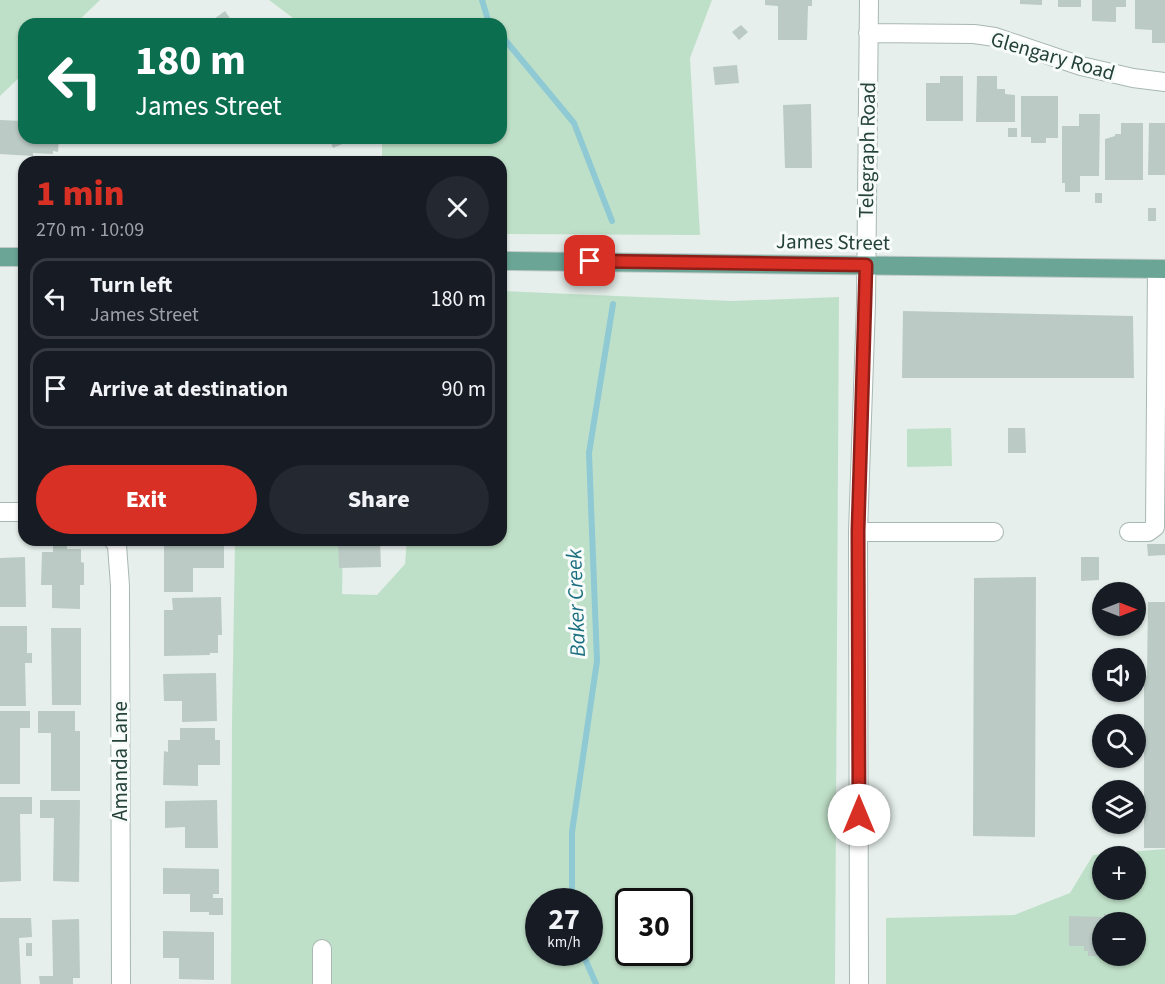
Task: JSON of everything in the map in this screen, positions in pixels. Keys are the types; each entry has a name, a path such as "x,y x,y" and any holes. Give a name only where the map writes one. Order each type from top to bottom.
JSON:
{"main road":[{"path":"0,257 18,257"},
{"name":"James Street","path":"507,261 1161,268"}],"street":[{"name":"Telegraph Road","path":"859,984 858,531 866,265 869,0"},
{"name":"Glengary Road","path":"868,33 974,34 995,37 1081,66 1133,78 1165,82"},
{"path":"1129,532 1148,532 1155,527 1161,268"},
{"path":"0,512 18,512"},
{"path":"858,531 994,532"},
{"name":"Amanda Lane","path":"117,546 120,586 121,984"},
{"path":"322,949 322,984"}],"green space":[{"path":"0,0 100,0 81,18 18,18 18,79 0,96"},
{"path":"269,0 712,0 690,58 700,235 507,234 507,156 382,156 382,144 507,144 507,18 293,18"},
{"path":"507,291 732,301 839,297 835,984 231,984 235,546 343,546 342,594 377,595 405,564 406,546 507,546"},
{"path":"951,428 952,466 907,467 907,429"},
{"path":"1165,849 1165,984 886,984 886,918 1014,915 1070,893 1092,857 1092,900 1146,900 1146,851"}],"building":[{"path":"765,0 812,0 812,6 808,6 807,40 778,40 778,6 765,5"},
{"path":"1020,0 1042,0 1042,5 1020,4"},
{"path":"1058,0 1081,0 1081,7 1058,7"},
{"path":"1092,0 1126,0 1126,7 1116,7 1116,22 1092,21"},
{"path":"1135,0 1165,0 1165,43 1152,43 1152,30 1135,29"},
{"path":"225,11 230,18 215,18"},
{"path":"741,25 748,32 739,40 732,32"},
{"path":"737,65 739,83 715,85 713,67"},
{"path":"940,76 963,76 963,121 926,121 926,83 940,83"},
{"path":"977,76 997,76 997,89 1005,89 1005,94 1015,95 1015,122 976,122"},
{"path":"1021,96 1058,96 1058,138 1046,138 1046,143 1031,143 1031,137 1021,137"},
{"path":"811,104 812,168 785,168 783,105"},
{"path":"1079,114 1100,114 1099,176 1080,176 1080,192 1065,192 1065,183 1062,183 1062,126 1079,126"},
{"path":"0,120 18,121 18,144 59,144 58,152 53,151 53,154 33,153 33,156 0,154"},
{"path":"1121,123 1143,123 1143,180 1105,180 1105,139 1121,134"},
{"path":"1149,123 1165,123 1165,175 1148,175"},
{"path":"1008,128 1017,128 1017,137 1008,137"},
{"path":"1095,193 1102,193 1102,203 1095,203"},
{"path":"1148,208 1156,208 1156,221 1148,221"},
{"path":"903,311 1133,316 1134,378 902,378"},
{"path":"1008,428 1025,428 1026,453 1008,453"},
{"path":"1147,544 1165,544 1165,555 1148,556"},
{"path":"53,546 81,549 81,562 84,563 84,585 80,585 80,609 52,608 52,585 41,585 42,552 53,552"},
{"path":"164,546 224,546 224,568 193,568 193,592 164,592"},
{"path":"338,546 380,546 381,567 339,568"},
{"path":"25,557 26,607 0,607 0,558"},
{"path":"1081,557 1099,557 1099,580 1081,581"},
{"path":"1036,577 1035,837 973,836 974,578"},
{"path":"221,597 222,635 218,635 218,653 164,656 164,610 173,610 172,598"},
{"path":"1148,602 1165,602 1165,848 1146,848 1144,846 1144,834 1146,834 1144,768 1146,768 1146,714 1144,714 1144,702 1146,702"},
{"path":"0,626 27,626 27,653 32,653 32,663 25,663 26,706 0,706"},
{"path":"51,628 81,628 81,705 52,705"},
{"path":"216,673 217,721 182,722 182,701 164,701 163,674"},
{"path":"0,711 30,711 30,728 20,728 20,784 0,784"},
{"path":"38,711 75,711 75,731 80,731 80,791 51,791 51,733 38,733"},
{"path":"180,728 215,728 215,740 220,740 220,765 198,765 198,786 163,785 164,751 168,752 168,740 180,740"},
{"path":"0,797 32,797 32,814 20,814 21,881 0,882"},
{"path":"40,800 80,800 79,882 53,881 54,818 40,818"},
{"path":"217,800 218,848 185,848 185,827 165,828 165,801"},
{"path":"163,868 219,869 219,894 213,894 213,898 223,898 223,915 190,912 190,894 163,894"},
{"path":"1069,916 1092,917 1092,956 1088,956 1088,951 1084,951 1084,946 1069,946"},
{"path":"0,918 31,918 32,937 19,938 21,984 0,984"},
{"path":"79,919 80,978 73,978 73,984 40,984 39,976 53,976 52,920"},
{"path":"163,931 214,932 214,980 179,979 179,958 163,958"},
{"path":"26,943 32,943 32,956 26,956"}],"waterway":[{"name":"Baker Creek","path":"482,0 487,18"},
{"name":"Baker Creek","path":"507,42 574,123 612,221"},
{"name":"Baker Creek","path":"572,888 572,832 597,661 589,453 613,304"},
{"name":"Baker Creek","path":"588,966 596,984"}],"route":[{"path":"590,261 866,265 858,531 859,815"}]}
